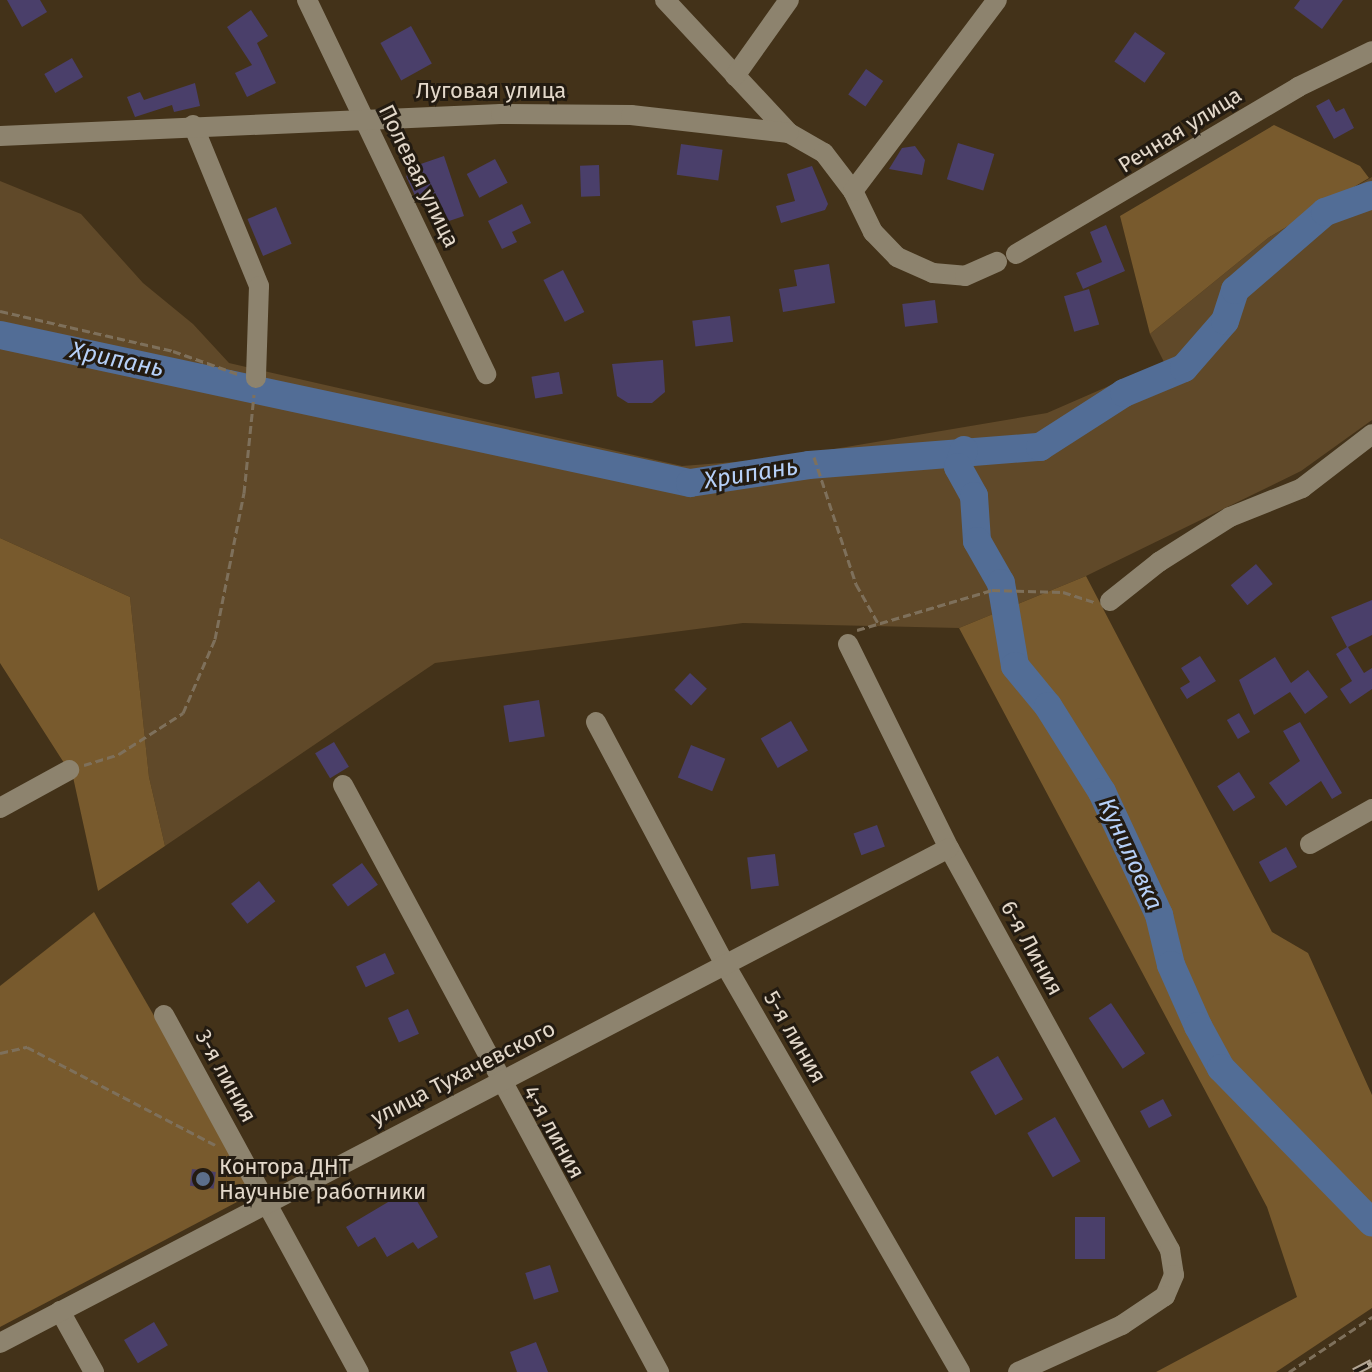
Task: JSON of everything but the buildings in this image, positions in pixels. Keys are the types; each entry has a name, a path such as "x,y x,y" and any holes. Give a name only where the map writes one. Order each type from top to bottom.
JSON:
{"street":[{"name":"Полевая улица","path":"307,0 486,374"},
{"path":"665,0 789,133"},
{"path":"735,76 789,0"},
{"path":"853,191 997,0"},
{"name":"Речная улица","path":"789,133 824,153 853,191 873,232 897,257 933,273 965,276 1006,258 1298,87 1372,51"},
{"name":"Луговая улица","path":"0,136 363,117 631,115 789,133"},
{"path":"193,125 259,286 256,378"},
{"path":"1110,601 1159,562 1230,517 1302,488 1372,434"},
{"name":"6-я Линия","path":"848,644 949,848 1170,1250 1174,1275 1165,1296 1122,1325 1018,1372"},
{"name":"5-я линия","path":"596,722 727,968 960,1372"},
{"path":"0,808 69,770"},
{"name":"4-я линия","path":"343,785 498,1080 659,1372"},
{"path":"1310,844 1372,809"},
{"name":"улица Тухачевского","path":"0,1343 498,1080 727,968 949,848"},
{"name":"3-я линия","path":"164,1015 359,1372"},
{"path":"60,1311 94,1372"}],"path":[{"path":"0,311 173,351 256,378 244,493 215,639 183,713 119,754 69,770"},
{"path":"814,457 856,584 878,623"},
{"path":"848,644 852,632 992,590 1063,592 1085,602 1110,601"},
{"path":"0,1053 27,1047 47,1055 68,1069 219,1147"},
{"path":"1289,1372 1372,1317"}],"shaded area":[{"path":"1274,125 1360,166 1369,178 1268,238 1150,334 1120,216"},
{"path":"1372,177 1372,420 1301,471 1086,576 959,628 743,623 435,663 165,846 149,777 130,597 0,538 0,181 81,214 143,283 193,324 229,363 682,466 775,459 1047,413 1164,362 1150,334 1268,238"},
{"path":"0,538 130,597 149,777 165,846 98,891 73,777 0,663"},
{"path":"1086,576 1272,932 1308,953 1372,1095 1372,1308 1276,1372 1156,1372 1297,1297 1267,1207 959,628"},
{"path":"94,912 256,1192 0,1327 0,986"}],"waterway":[{"name":"Хрипань","path":"0,335 690,483 809,465 1040,447 1124,393 1184,368 1225,321 1235,290 1325,212 1372,195"},
{"name":"Куниловка","path":"964,450 958,467 974,496 977,541 1001,583 1015,666 1048,706 1102,792 1159,915 1171,965 1198,1026 1221,1068 1372,1223"}],"railway":[{"path":"1354,1372 1372,1363"}],"place":[{"name":"Контора ДНТ Научные работники","path":"203,1179"}]}
